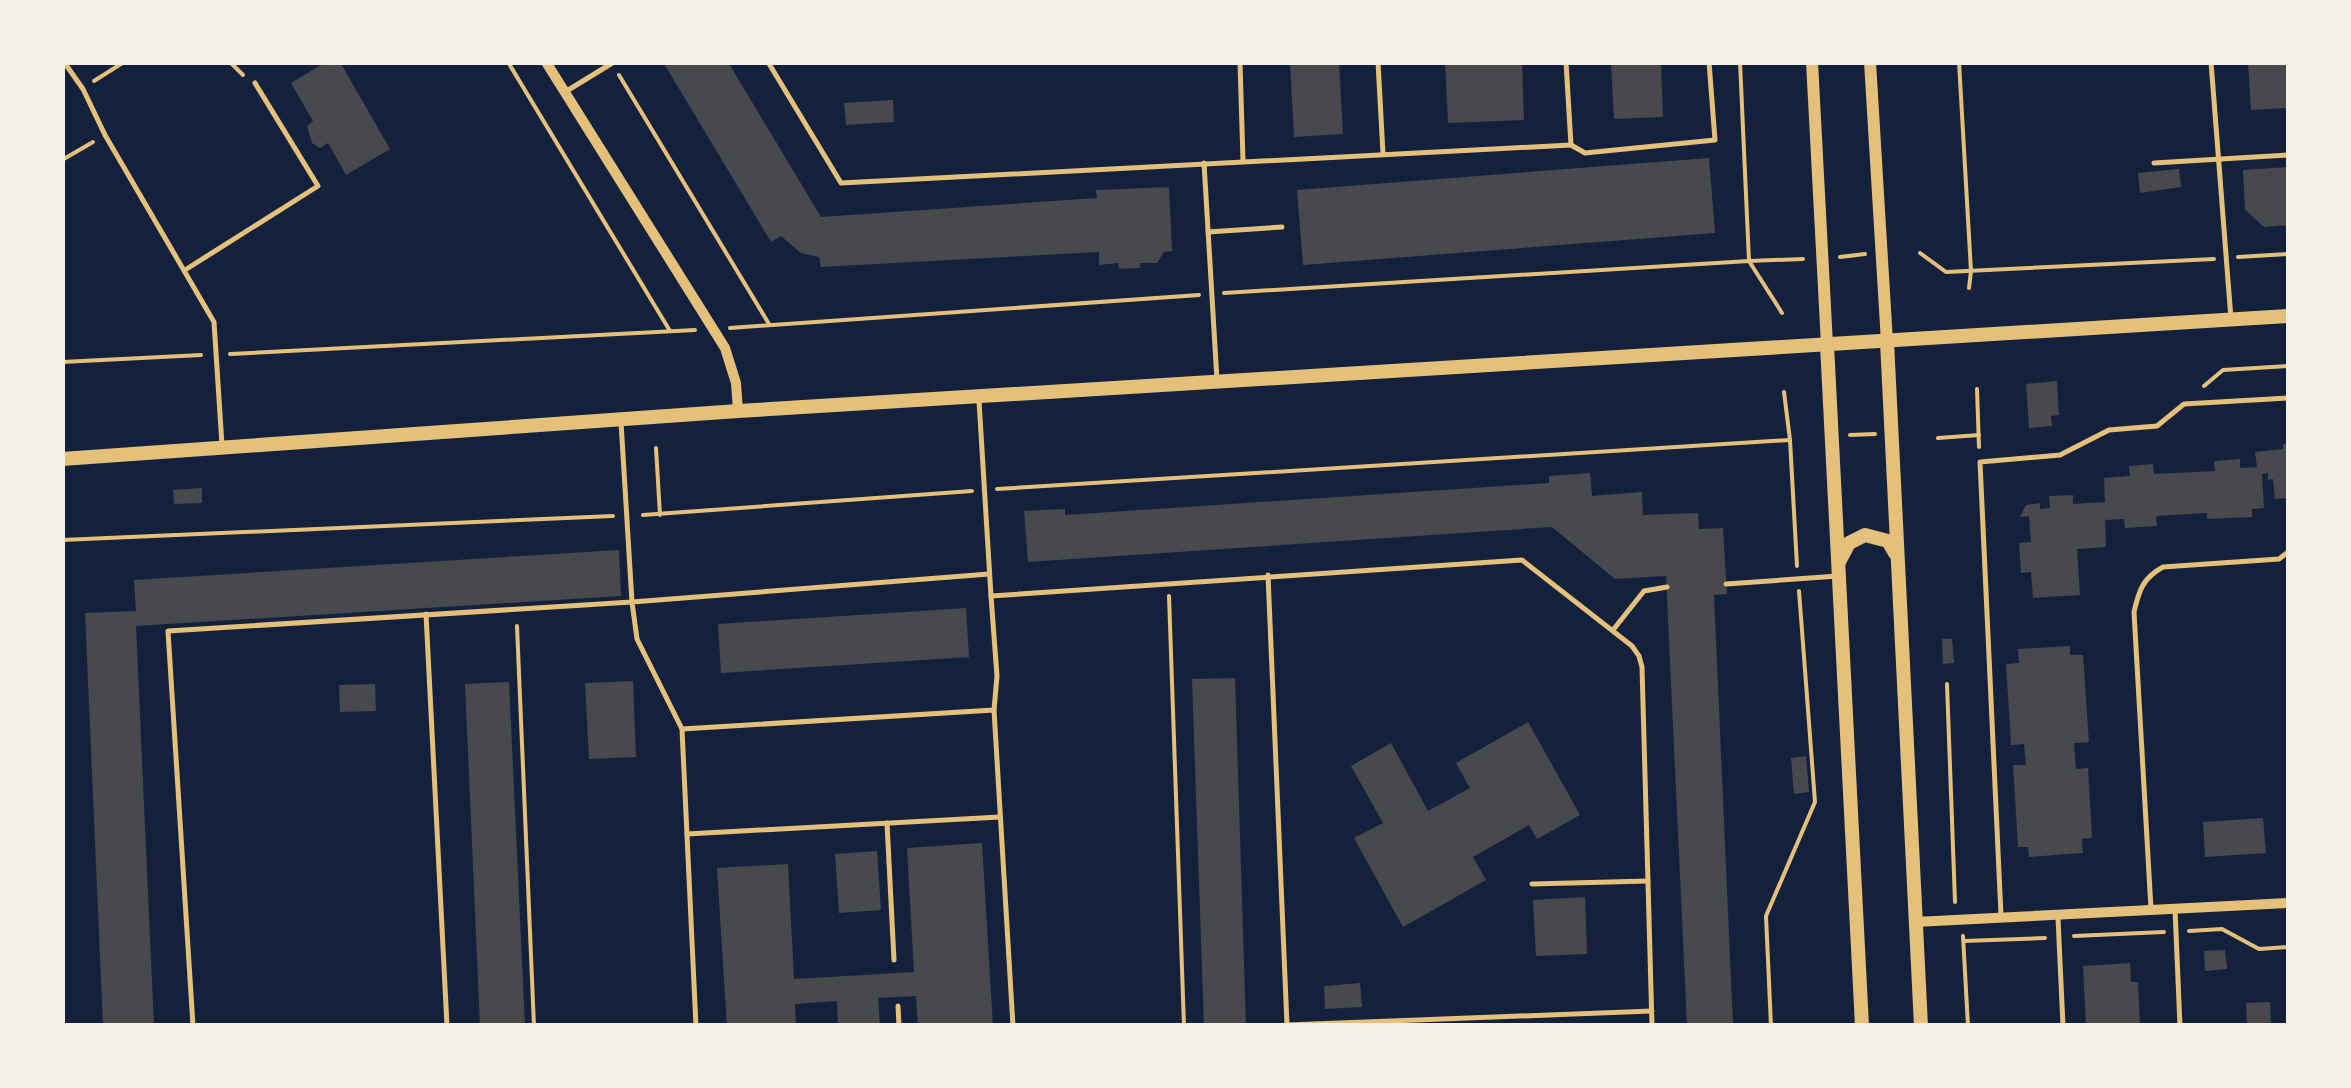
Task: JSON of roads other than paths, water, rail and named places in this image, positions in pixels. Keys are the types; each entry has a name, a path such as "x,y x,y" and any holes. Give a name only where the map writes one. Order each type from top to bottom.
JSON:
{"main road":[{"path":"62,459 738,411 2288,316"},
{"path":"1887,342 1921,1026"},
{"path":"1826,346 1862,1026"},
{"path":"1838,571 1849,543 1865,535 1888,542 1898,563"}],"street":[{"path":"546,62 714,329 732,364 738,411"},
{"path":"1812,62 1826,346"},
{"path":"1870,62 1887,342"},
{"path":"1916,922 2288,903"}],"lane":[{"path":"64,62 83,88 105,135 214,322 222,448"},
{"path":"768,62 841,183 1571,145 1585,153 1715,140 1709,62"},
{"path":"1240,62 1243,162"},
{"path":"1378,62 1383,154"},
{"path":"1566,62 1571,145"},
{"path":"2210,62 2231,320"},
{"path":"565,92 613,63"},
{"path":"185,270 318,186 256,84"},
{"path":"2154,163 2288,155"},
{"path":"1204,163 1217,382"},
{"path":"1208,232 1282,227"},
{"path":"979,398 1013,1026"},
{"path":"2001,918 1980,462 2060,455 2108,430 2157,426 2184,404 2288,398"},
{"path":"621,419 637,639 682,729 696,1026"},
{"path":"2151,910 2134,612 2138,592 2148,575 2163,567 2279,559 2288,552"},
{"path":"991,596 1522,560 1613,630 1639,656 1652,1026"},
{"path":"1726,584 1798,579 1838,571"},
{"path":"193,1026 168,631 632,602 990,574"},
{"path":"1268,576 1286,1024 1652,1011"},
{"path":"1613,630 1644,591 1667,588"},
{"path":"426,614 447,1026"},
{"path":"682,729 994,710"},
{"path":"687,834 1000,816"},
{"path":"887,823 894,960"},
{"path":"1532,884 1648,881"},
{"path":"2175,909 2180,1026"},
{"path":"2058,914 2063,1026"},
{"path":"898,1006 899,1026"}]}
